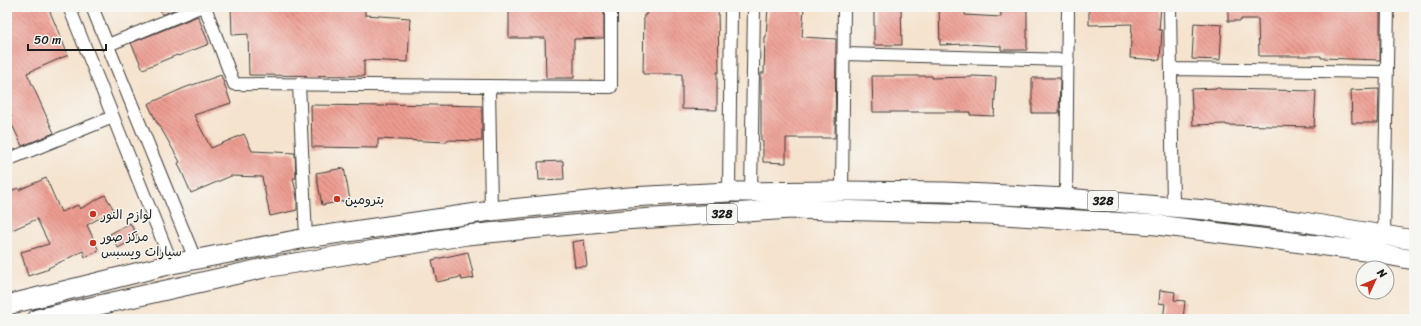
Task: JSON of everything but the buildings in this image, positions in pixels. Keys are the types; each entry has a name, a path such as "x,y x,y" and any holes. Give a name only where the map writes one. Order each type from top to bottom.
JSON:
{"main road":[{"path":"7,305 172,264 306,238 491,211 629,197 751,192"},
{"name":"328","path":"751,192 945,192 1066,198 1173,207 1297,221 1414,240"},
{"name":"328","path":"37,319 264,268 467,235 623,220 791,209 988,214 1157,225 1365,251 1414,260"}],"street":[{"path":"69,7 172,264"},
{"path":"92,7 195,259"},
{"path":"108,45 200,7"},
{"path":"205,7 234,84 611,87 611,7"},
{"path":"730,192 731,7"},
{"path":"751,192 754,7"},
{"path":"842,191 844,7"},
{"path":"1066,198 1068,7"},
{"path":"1170,7 1173,207"},
{"path":"1384,235 1388,7"},
{"path":"844,54 1068,60"},
{"path":"1170,70 1386,72"},
{"path":"299,84 306,238"},
{"path":"489,86 491,211"},
{"path":"7,160 113,117"}],"place":[{"name":"بترومين","path":"337,199"},
{"name":"لوازم النور","path":"93,214"},
{"name":"مركز صور سيارات ويسبس","path":"93,243"}]}
